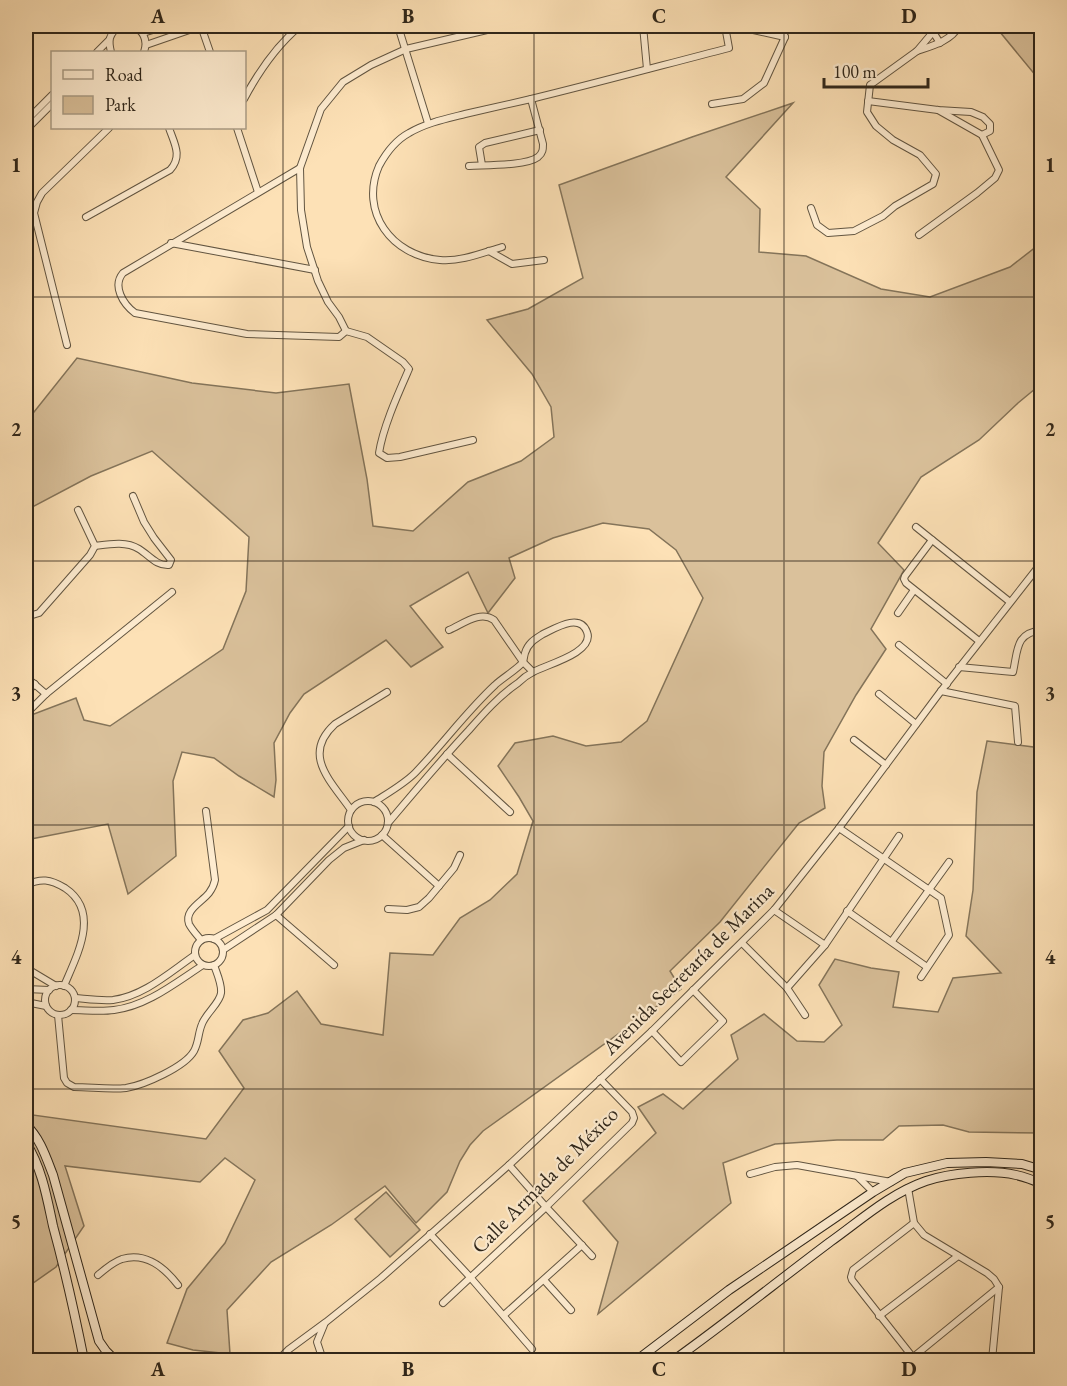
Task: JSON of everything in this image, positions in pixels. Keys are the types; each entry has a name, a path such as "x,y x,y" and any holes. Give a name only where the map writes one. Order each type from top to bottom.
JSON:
{"main road":[{"path":"26,1125 43,1150 53,1175 99,1341 115,1360"},
{"path":"26,1143 41,1177 84,1360"},
{"path":"637,1360 729,1290 904,1173 947,1164 986,1162 1022,1164 1041,1170"},
{"path":"674,1360 851,1226 908,1188 928,1180 988,1172 1015,1174 1041,1184"},
{"path":"846,1210 845,1220 851,1226"},
{"path":"832,1220 840,1226 839,1235"}],"street":[{"path":"111,51 112,34 117,28 131,26 143,33 146,45 144,51"},
{"path":"143,33 166,26"},
{"path":"146,45 201,26 210,51"},
{"path":"246,95 270,56 285,38 300,26"},
{"path":"398,26 428,123"},
{"path":"473,440 400,458 387,458 379,453 399,390 409,369 403,362 367,337 346,331 328,302 307,246 301,210 300,168 321,109 343,82 371,65 406,49 504,26"},
{"path":"643,26 647,69"},
{"path":"502,247 454,260 440,260 421,256 404,248 390,236 379,221 372,198 375,176 383,158 394,144 406,134 428,123 729,48 725,26"},
{"path":"735,26 785,37"},
{"path":"712,104 742,99 764,83 785,37 780,26"},
{"path":"811,208 817,225 828,233 854,231 883,216 895,206 933,184 936,174 920,155 893,140 876,126 867,112 870,85 917,51 939,26"},
{"path":"917,51 940,43 958,26"},
{"path":"933,32 940,43"},
{"path":"98,51 110,40"},
{"path":"26,120 51,96"},
{"path":"469,166 526,162 543,152 540,130 531,99"},
{"path":"868,101 971,112 983,117 990,124 990,131 982,135"},
{"path":"26,130 51,105"},
{"path":"920,235 977,194 995,178 999,170 982,135 938,110"},
{"path":"67,345 34,213 42,193 108,129"},
{"path":"86,217 170,170 178,157 169,129"},
{"path":"237,129 258,192"},
{"path":"482,165 479,147 485,143 540,130"},
{"path":"300,168 123,273 118,283 122,299 135,313 247,334 339,337 346,331"},
{"path":"171,243 315,270"},
{"path":"489,251 512,264 544,260"},
{"path":"95,546 124,544 138,548 162,565 169,565 171,560 144,522 133,496"},
{"path":"78,510 95,546"},
{"path":"916,527 1010,602"},
{"path":"932,540 904,579 914,590 980,641"},
{"path":"26,617 39,614 90,555 95,546"},
{"name":"Avenida Secretaría de Marina","path":"281,1360 288,1350 381,1278 509,1165 652,1031 774,910 1041,562"},
{"path":"898,613 914,590"},
{"path":"26,714 46,694 172,592"},
{"path":"449,630 477,617 489,617 494,620 523,662 533,672"},
{"path":"375,802 414,774 495,685 523,662 526,649 535,639 565,623 573,622 585,629 588,634 587,640 577,652 533,672 504,692 388,823"},
{"path":"959,667 1013,672 1020,642 1027,633 1041,630"},
{"path":"899,645 947,684"},
{"path":"26,677 46,694"},
{"path":"34,684 26,694 35,704"},
{"path":"941,691 1015,706 1018,742"},
{"path":"351,810 323,769 319,754 320,745 329,729 335,724 387,692"},
{"path":"879,694 916,724"},
{"path":"854,740 886,765"},
{"path":"447,754 510,812"},
{"path":"223,950 276,915 329,860 345,848 364,840 377,839 382,835 387,827 388,816 385,810 375,802 361,802 355,805 349,815 349,826 354,835 364,840"},
{"path":"201,940 189,924 189,918 190,911 208,895 215,880 206,811"},
{"path":"214,939 267,910 349,826"},
{"path":"839,828 941,898 949,935 921,976"},
{"path":"382,835 439,886"},
{"path":"787,988 825,945 898,837"},
{"path":"388,909 407,910 419,907 454,868 460,855"},
{"path":"892,941 949,862"},
{"path":"26,885 37,880 49,880 72,893 79,900 83,910 81,944 64,986"},
{"path":"774,910 825,945"},
{"path":"848,911 927,967"},
{"path":"276,915 334,965"},
{"path":"214,939 223,950 221,959 214,966 208,967 198,961 195,955 196,947 201,940 214,939"},
{"path":"742,943 787,988 805,1015"},
{"path":"75,998 113,1000 129,996 146,988 195,955"},
{"path":"71,1010 113,1010 136,1005 153,997 203,965"},
{"path":"58,1015 64,1078 68,1083 74,1087 116,1088 141,1084 183,1063 195,1049 201,1026 221,994 221,986 214,966"},
{"path":"26,968 56,986"},
{"path":"56,986 64,986 75,998 74,1007 63,1015 58,1015 46,1006 46,995 56,986"},
{"path":"26,989 49,990"},
{"path":"652,1031 681,1062 723,1021 693,990"},
{"path":"26,1002 46,1006"},
{"name":"Calle Armada de México","path":"443,1303 632,1123 634,1118 632,1112 600,1079"},
{"path":"509,1165 592,1256"},
{"path":"750,1174 775,1167 797,1165 891,1182"},
{"path":"857,1176 873,1192"},
{"path":"908,1188 914,1223 924,1235 987,1273 999,1287 991,1359"},
{"path":"914,1223 851,1274 852,1281 914,1359 999,1287"},
{"path":"430,1233 532,1349"},
{"path":"504,1315 582,1245"},
{"path":"879,1316 958,1256"},
{"path":"98,1275 121,1259 134,1257 158,1264 178,1285"},
{"path":"544,1280 571,1310"},
{"path":"323,1360 317,1342 326,1322"}],"green space":[{"path":"995,26 1041,26 1041,82"},
{"path":"793,103 726,177 760,209 759,252 806,256 881,289 930,297 1010,267 1041,243 1041,384 979,440 921,477 878,543 904,570 871,629 886,649 856,695 824,752 822,786 825,808 799,823 720,922 670,971 681,989 483,1131 460,1161 447,1192 416,1223 385,1186 331,1225 271,1262 227,1310 230,1354 193,1350 167,1343 187,1289 225,1243 255,1180 225,1158 200,1182 65,1166 84,1226 56,1267 26,1288 26,1114 206,1139 244,1088 219,1051 243,1020 268,1013 297,991 321,1024 383,1035 390,953 433,955 460,918 490,900 517,874 533,821 498,766 515,743 553,736 586,746 621,742 647,721 703,598 676,550 649,529 603,523 553,538 509,558 515,578 488,613 468,572 410,606 443,647 411,667 386,640 304,694 290,713 274,743 276,780 274,797 214,758 182,752 173,781 176,856 128,894 108,824 31,839 26,842 26,717 76,698 84,720 110,726 223,649 246,591 249,537 152,451 91,476 34,506 26,513 26,422 77,358 192,383 276,393 349,384 367,479 373,526 413,531 468,482 521,461 554,437 551,407 532,374 487,320 528,309 583,278 559,185"},
{"path":"987,741 1041,748 1041,1133 969,1132 943,1125 899,1126 883,1140 775,1144 723,1163 731,1203 598,1314 618,1242 583,1201 656,1133 638,1107 663,1094 683,1109 738,1059 731,1035 764,1014 797,1041 824,1042 842,1025 819,985 835,959 899,972 893,1007 938,1012 953,978 1001,973 966,936 973,890 977,792"},
{"path":"386,1192 420,1230 390,1257 355,1219"}]}
